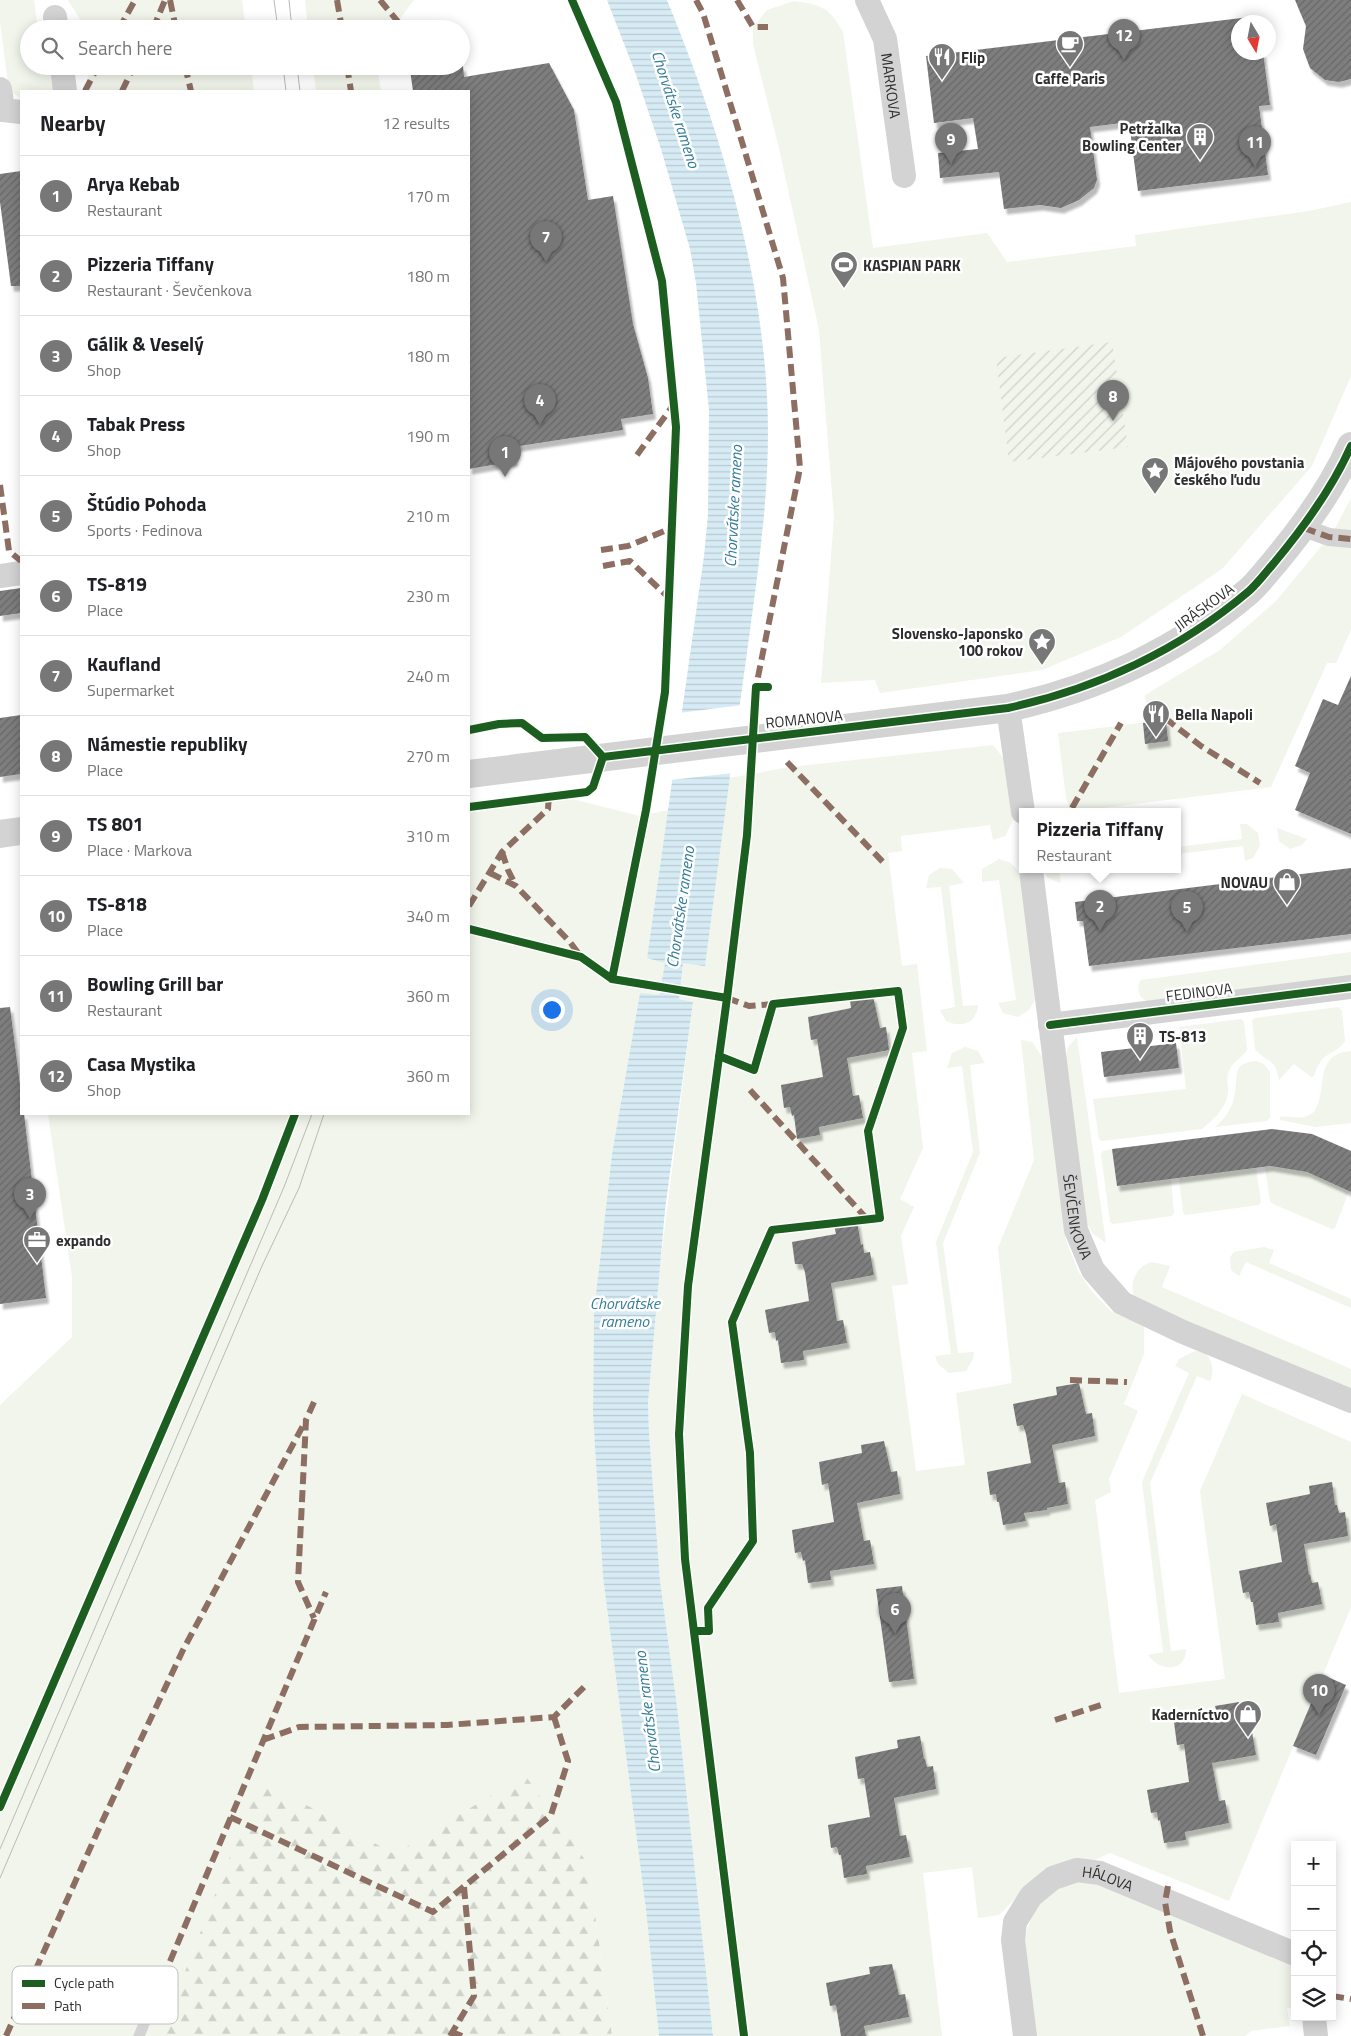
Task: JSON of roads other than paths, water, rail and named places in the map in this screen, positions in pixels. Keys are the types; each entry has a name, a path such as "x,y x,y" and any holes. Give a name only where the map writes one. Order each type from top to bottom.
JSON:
{"street":[{"name":"MARKOVA","path":"867,0 885,39 904,176"},
{"path":"63,75 65,90"},
{"path":"0,89 3,110 20,112"},
{"name":"JIRÁSKOVA","path":"1008,708 1043,700 1088,685 1173,645 1250,590 1304,528 1342,466 1351,446"},
{"path":"1304,528 1328,537 1351,539"},
{"path":"0,576 20,573"},
{"path":"1008,708 1022,808"},
{"name":"ROMANOVA","path":"470,774 1008,708"},
{"path":"0,834 20,831"},
{"name":"ŠEVČENKOVA","path":"1031,873 1076,1230 1093,1270 1122,1303 1183,1332 1351,1401"},
{"name":"FEDINOVA","path":"1050,1025 1351,987"},
{"name":"HÁLOVA","path":"1025,2036 1013,1940 1016,1922 1031,1896 1053,1878 1077,1870 1100,1873 1291,1952"},
{"path":"1314,2021 1316,2036"}],"lane":[{"path":"139,2036 144,2024"}],"water":[{"name":"Chorvátske rameno","path":"607,0 667,0 686,47 719,144 734,194 746,245 756,295 767,396 767,464 762,532 705,966 683,963 679,999 693,1002 665,1210 648,1403 660,1581 677,1706 713,2036 659,2036 646,1910 603,1577 593,1415 594,1310 612,1154 640,993 659,995 665,963 647,958 704,556 708,515 709,410 696,283 690,249 661,149 635,72"}],"tram line":[{"path":"274,0 277,20"},
{"path":"289,0 291,20"},
{"path":"284,75 286,90"},
{"path":"298,75 300,90"},
{"path":"0,1849 284,1187 312,1115"},
{"path":"0,1878 262,1266 299,1188 324,1115"}],"place":[{"name":"Casa Mystika","path":"1124,60"},
{"name":"Caffe Paris","path":"1070,68"},
{"name":"Flip","path":"942,81"},
{"name":"Petržalka Bowling Center","path":"1200,161"},
{"name":"TS 801","path":"951,164"},
{"name":"Bowling Grill bar","path":"1255,167"},
{"name":"Kaufland","path":"546,262"},
{"name":"KASPIAN PARK","path":"844,289"},
{"name":"Námestie republiky","path":"1113,421"},
{"name":"Tabak Press","path":"540,425"},
{"name":"Arya Kebab","path":"505,477"},
{"name":"Májového povstania českého ľudu","path":"1155,495"},
{"name":"Slovensko-Japonsko 100 rokov","path":"1042,666"},
{"name":"Bella Napoli","path":"1156,738"},
{"name":"NOVAU","path":"1287,906"},
{"name":"Pizzeria Tiffany","path":"1100,931"},
{"name":"Štúdio Pohoda","path":"1187,932"},
{"name":"TS-813","path":"1140,1060"},
{"name":"Gálik & Veselý","path":"30,1219"},
{"name":"expando","path":"37,1264"},
{"name":"TS-819","path":"895,1634"},
{"name":"TS-818","path":"1319,1715"},
{"name":"Kaderníctvo","path":"1248,1738"}]}
